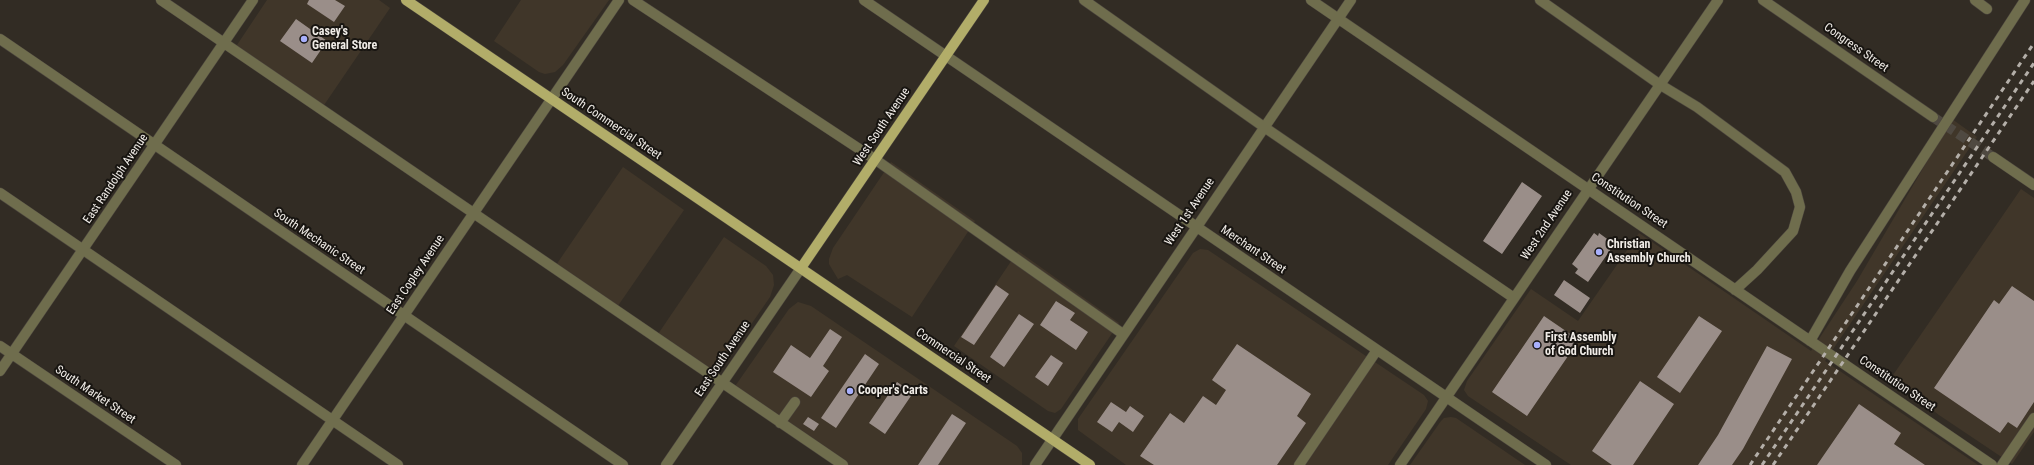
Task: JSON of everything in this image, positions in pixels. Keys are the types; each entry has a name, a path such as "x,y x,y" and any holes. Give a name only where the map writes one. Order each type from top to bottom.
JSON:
{"main road":[{"name":"South Commercial Street","path":"406,0 801,268"},
{"name":"West South Avenue","path":"801,268 984,0"},
{"name":"Commercial Street","path":"801,268 1090,465"}],"street":[{"path":"161,0 843,465"},
{"name":"East Randolph Avenue","path":"0,371 253,0"},
{"name":"East Copley Avenue","path":"302,465 619,0"},
{"path":"633,0 876,160 1123,334"},
{"name":"Merchant Street","path":"864,0 1546,465"},
{"path":"1084,0 1264,127 1514,298"},
{"name":"Constitution Street","path":"1311,0 1992,465"},
{"name":"West 1st Avenue","path":"1035,465 1351,0"},
{"path":"1540,0 1659,84 1697,107 1785,172 1796,192 1800,207 1793,231 1757,270 1735,290"},
{"name":"West 2nd Avenue","path":"1400,465 1659,84 1718,0"},
{"name":"Congress Street","path":"1763,0 1933,117"},
{"path":"1975,0 1987,9"},
{"path":"1810,341 1850,270 2025,0"},
{"name":"South Mechanic Street","path":"0,40 623,465"},
{"path":"1993,157 2034,185"},
{"path":"0,193 398,465"},
{"name":"East South Avenue","path":"666,465 801,268"},
{"name":"South Market Street","path":"0,346 176,465"},
{"path":"1298,465 1377,350"},
{"path":"780,423 795,402"},
{"path":"2002,465 2034,418"}],"shaded area":[{"path":"267,0 379,0 390,8 320,111 233,51"},
{"path":"521,0 609,0 563,65 555,72 545,74 539,72 494,41"},
{"path":"1952,119 1977,137 1825,361 1978,465 1571,465 1468,396 1464,390 1467,381 1531,289 1578,321 1639,233 1811,351 1857,281"},
{"path":"891,162 975,221 912,317 847,275 838,279 829,264 829,259 833,248"},
{"path":"623,167 684,210 613,313 552,271"},
{"path":"2021,189 2034,198 2034,432 2012,464 1939,415 1891,378"},
{"path":"724,237 766,266 773,275 774,285 770,297 712,381 654,340"},
{"path":"1200,249 1208,250 1424,395 1428,401 1426,409 1388,465 1126,465 1078,430 1078,419 1193,253"},
{"path":"1018,251 1119,323 1061,409 1055,413 1048,411 954,346"},
{"path":"798,302 811,306 1017,446 1022,453 1022,465 837,465 731,392 789,309"},
{"path":"1444,418 1456,418 1525,465 1410,465 1441,421"}],"building":[{"path":"309,0 335,0 345,6 334,22 307,4"},
{"path":"296,19 327,41 312,63 280,41"},
{"path":"1522,182 1542,196 1502,254 1483,241"},
{"path":"1594,233 1598,236 1599,233 1610,241 1609,243 1613,246 1588,282 1575,273 1578,269 1572,264"},
{"path":"1564,280 1590,298 1580,313 1554,295"},
{"path":"996,285 1009,294 974,345 961,337"},
{"path":"2012,286 2034,301 2034,402 2017,428 2008,422 2000,433 1934,388 1994,300 1999,304"},
{"path":"1056,301 1075,313 1070,320 1088,332 1076,350 1040,325"},
{"path":"1019,314 1034,324 1004,367 990,357"},
{"path":"1544,316 1579,340 1527,416 1492,392"},
{"path":"1699,316 1722,331 1680,393 1657,377"},
{"path":"830,329 842,337 823,366 829,371 811,397 773,372 791,345 810,358"},
{"path":"1237,344 1311,394 1297,416 1306,423 1277,465 1154,465 1140,456 1170,413 1184,423 1203,396 1216,405 1226,390 1212,380"},
{"path":"1767,346 1792,359 1743,449 1732,465 1698,465 1718,435"},
{"name":"Cooper's Carts","path":"865,354 879,364 836,428 821,418"},
{"path":"1051,355 1063,363 1048,386 1035,377"},
{"path":"1640,381 1674,404 1633,465 1612,465 1592,451"},
{"path":"897,382 913,393 885,434 869,423"},
{"path":"1111,402 1126,412 1130,406 1144,416 1133,432 1119,422 1112,432 1097,422"},
{"path":"1859,404 1901,433 1894,444 1925,465 1817,465"},
{"path":"952,414 966,423 938,465 918,465"},
{"path":"808,417 819,424 814,431 803,424"}],"tunnel":[{"path":"1933,117 1993,157"}],"railway":[{"path":"1750,465 2034,43"},
{"path":"1762,465 2034,63"},
{"path":"1773,465 2034,81"}],"place":[{"name":"Casey's General Store","path":"304,39"},
{"name":"Christian Assembly Church","path":"1599,252"},
{"name":"First Assembly of God Church","path":"1537,345"},
{"name":"Cooper's Carts","path":"850,391"}]}
